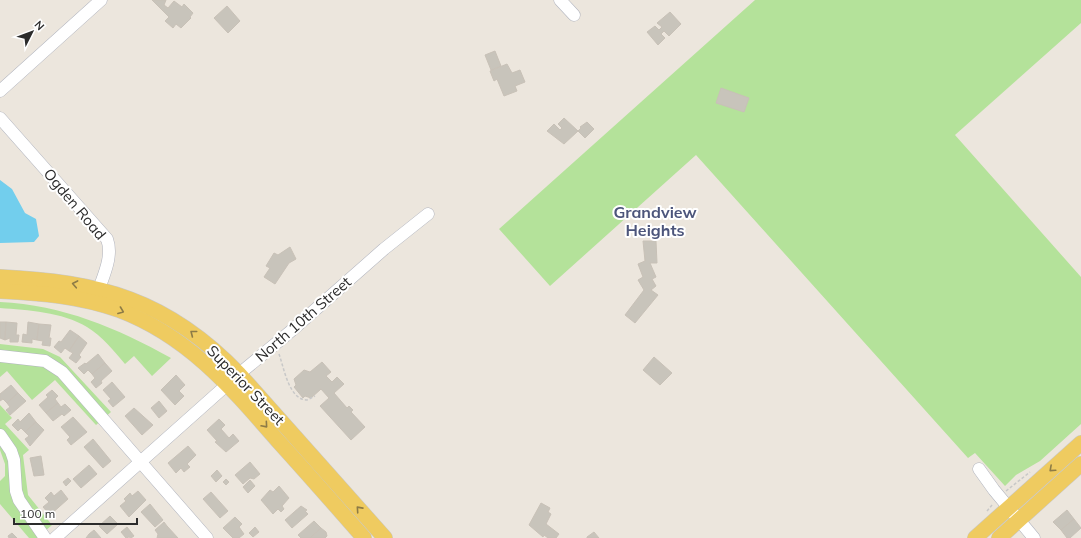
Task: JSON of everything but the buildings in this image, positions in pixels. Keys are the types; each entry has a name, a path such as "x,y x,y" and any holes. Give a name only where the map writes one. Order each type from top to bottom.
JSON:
{"main road":[{"name":"Superior Street","path":"0,277 41,279 99,288 134,299 188,329 223,357 234,379 364,538"},
{"name":"Superior Street","path":"0,291 47,293 95,303 118,310 160,330 200,358 234,379 385,538"},
{"path":"999,538 1014,514 1081,443"},
{"path":"975,538 1014,514 1081,464"}],"street":[{"path":"0,91 101,0"},
{"path":"560,0 574,15"},
{"name":"Ogden Road","path":"0,118 107,239 109,258 95,303"},
{"name":"North 10th Street","path":"55,538 234,379 384,249 428,214"},
{"path":"0,356 36,359 54,365 62,372 207,538"},
{"path":"0,435 11,451 14,460 16,491 19,500 45,538"},
{"path":"979,469 1034,538"}],"path":[{"path":"279,354 290,386 299,398 307,400 315,396"}],"green space":[{"path":"755,0 1081,0 1081,23 955,135 1081,277 1081,424 1040,461 1016,475 1005,486 975,453 968,458 696,155 550,286 499,229"},
{"path":"0,302 23,304 68,313 110,328 171,358 152,376 134,356 125,364 98,335 77,322 45,313 0,308"},
{"path":"0,344 43,349 60,357 111,412 96,425 55,380 32,400 7,371 0,377"},
{"path":"0,405 12,418 5,424 29,450 23,455 28,495 52,525 37,538 29,538 0,504 0,481 5,476 5,464 0,450"}],"water":[{"path":"0,180 12,189 25,213 36,219 39,236 34,242 0,243"}],"district":[{"name":"Grandview Heights","path":"655,221"}]}
